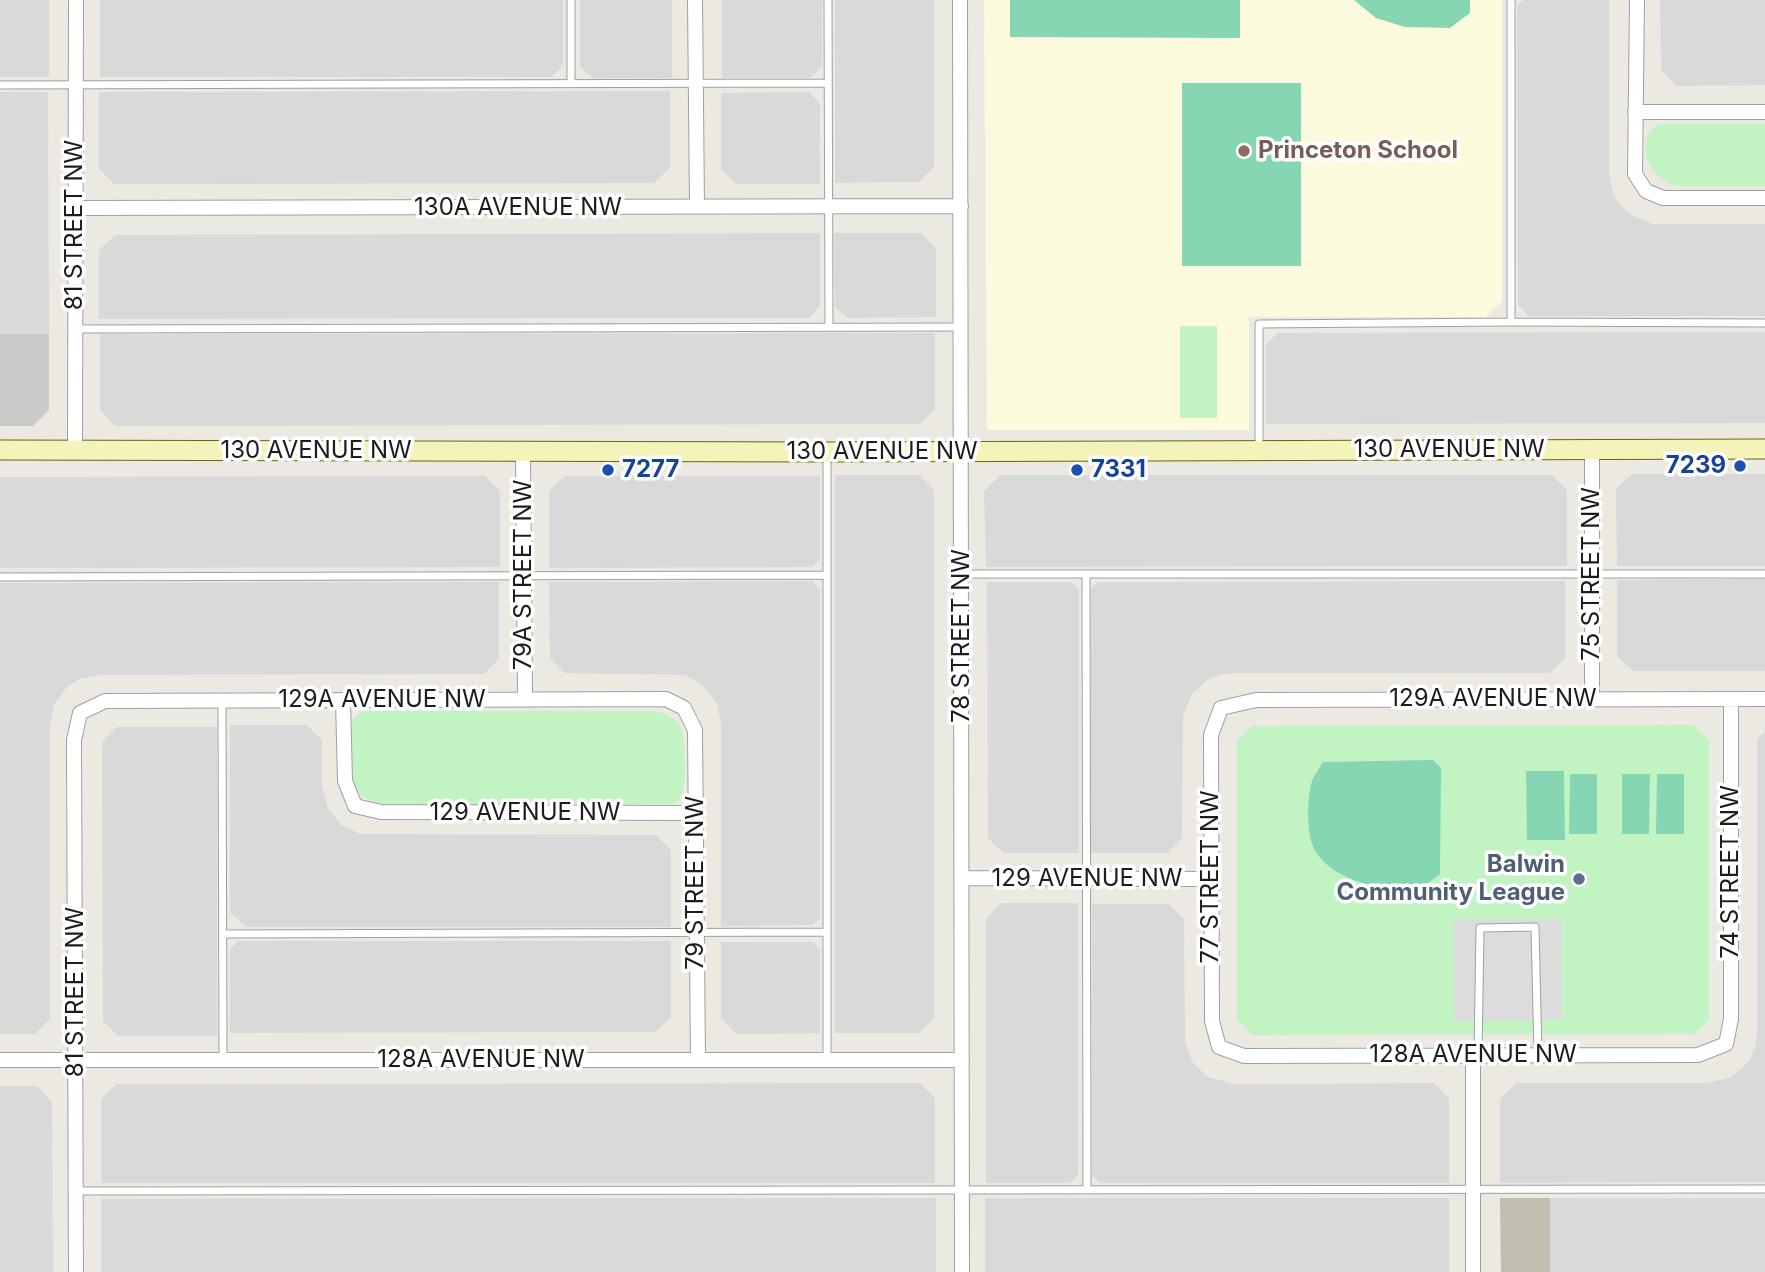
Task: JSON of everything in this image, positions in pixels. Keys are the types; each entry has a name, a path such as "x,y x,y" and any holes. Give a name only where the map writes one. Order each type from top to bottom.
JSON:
{"street":[{"name":"81 STREET NW","path":"75,449 76,0"},
{"path":"695,0 697,207"},
{"name":"78 STREET NW","path":"960,0 962,1272"},
{"path":"1637,0 1635,174 1646,191 1663,198 1765,198"},
{"path":"1635,112 1765,112"},
{"name":"130A AVENUE NW","path":"76,208 961,206"},
{"name":"130 AVENUE NW","path":"0,450 827,452 1765,449"},
{"name":"75 STREET NW","path":"1591,450 1592,699"},
{"name":"79A STREET NW","path":"523,452 525,699"},
{"name":"129A AVENUE NW","path":"80,713 105,701 666,699 684,708"},
{"name":"74 STREET NW","path":"1726,1044 1731,1019 1731,699"},
{"name":"129A AVENUE NW","path":"1221,708 1255,700 1765,699"},
{"name":"129 AVENUE NW","path":"343,701 345,781 355,806 381,813 696,813"},
{"name":"79 STREET NW","path":"684,708 695,730 698,1060"},
{"name":"77 STREET NW","path":"1219,1047 1212,1021 1210,735 1221,708"},
{"name":"81 STREET NW","path":"76,1272 74,740 80,713"},
{"name":"129 AVENUE NW","path":"962,878 1211,879"},
{"name":"128A AVENUE NW","path":"1219,1047 1244,1056 1698,1055 1726,1044"},
{"path":"1473,1272 1476,1055"},
{"name":"128A AVENUE NW","path":"0,1060 962,1060"}],"lane":[{"path":"570,83 571,0"},
{"path":"828,0 829,325"},
{"path":"1511,0 1511,322"},
{"path":"0,85 828,83"},
{"path":"1259,451 1259,324 1765,323"},
{"path":"75,329 829,325 961,327"},
{"path":"827,452 827,1060"},
{"path":"962,574 1765,574"},
{"path":"0,577 827,575"},
{"path":"1086,576 1087,1188"},
{"path":"222,701 223,1060"},
{"path":"1476,1055 1480,928 1535,927 1538,1055"},
{"path":"223,934 826,932"},
{"path":"75,1191 1765,1189"}],"shaded area":[{"path":"0,0 49,0 49,77 0,77"},
{"path":"100,0 563,0 563,65 552,77 100,77"},
{"path":"580,0 672,0 672,78 592,78 580,67"},
{"path":"722,0 822,0 822,67 810,78 722,78"},
{"path":"835,0 934,0 934,167 919,182 835,183"},
{"name":"Princeton School","path":"984,0 1502,0 1502,301 1486,317 1249,317 1249,430 987,430"},
{"path":"1523,0 1609,0 1609,174 1614,195 1631,215 1652,224 1765,224 1765,316 1529,316 1518,305 1517,5"},
{"path":"1660,0 1765,0 1765,85 1676,86 1661,70"},
{"path":"670,91 670,168 654,183 114,184 99,169 99,92"},
{"path":"0,92 48,92 49,334 0,334"},
{"path":"809,92 820,104 820,184 736,184 721,169 721,93"},
{"path":"820,233 820,306 809,318 99,319 99,250 115,235"},
{"path":"834,233 921,233 936,249 936,317 848,318 835,307"},
{"path":"1765,332 1765,423 1266,424 1266,344 1278,333"},
{"path":"935,333 935,409 920,424 115,426 100,410 100,334"},
{"path":"0,334 49,334 49,410 33,426 0,426"},
{"path":"1632,474 1765,474 1765,566 1617,566 1616,489"},
{"path":"835,475 919,475 934,490 934,1018 919,1033 835,1033"},
{"path":"1001,475 1552,475 1567,490 1567,566 986,567 984,491"},
{"path":"485,476 500,491 500,567 0,568 0,477"},
{"path":"565,476 820,476 820,560 812,567 549,568 549,491"},
{"path":"1765,579 1765,671 1633,671 1617,656 1617,580"},
{"path":"812,581 820,589 820,918 813,925 721,926 721,724 717,704 704,686 685,675 565,673 550,658 549,582"},
{"path":"1565,581 1565,658 1550,673 1233,673 1207,680 1192,694 1183,716 1182,838 1167,853 1091,853 1091,589 1098,582"},
{"path":"499,582 499,659 484,674 100,675 79,679 67,687 54,704 50,725 50,1019 35,1034 0,1034 0,583"},
{"path":"987,582 1072,582 1079,589 1079,853 1003,853 988,838"},
{"path":"230,725 307,725 322,740 322,785 328,808 341,825 360,834 656,835 671,850 671,927 246,927 230,912"},
{"path":"117,727 217,727 217,1036 118,1036 103,1021 102,742"},
{"path":"1765,731 1765,1182 1500,1183 1500,1099 1516,1083 1707,1083 1729,1078 1750,1060 1757,1033 1757,739"},
{"path":"1001,903 1078,903 1078,1175 1070,1183 986,1183 986,919"},
{"path":"1092,904 1169,904 1184,919 1185,1042 1193,1063 1208,1077 1234,1084 1434,1083 1449,1099 1449,1183 1100,1183 1092,1176"},
{"path":"1561,919 1562,1020 1454,1021 1453,920"},
{"path":"238,941 671,941 671,1017 655,1032 230,1033 230,949"},
{"path":"721,942 813,942 820,949 820,1033 736,1034 721,1018"},
{"path":"920,1083 935,1098 935,1183 101,1183 101,1099 116,1084"},
{"path":"0,1086 37,1086 52,1102 53,1272 0,1272"},
{"path":"936,1198 936,1272 101,1272 101,1199"},
{"path":"985,1198 1449,1198 1449,1272 985,1272"},
{"path":"1500,1198 1550,1198 1550,1272 1501,1272"},
{"path":"1550,1198 1765,1198 1765,1272 1550,1272"}],"green space":[{"path":"1010,0 1240,0 1240,38 1010,37"},
{"path":"1354,0 1470,0 1470,13 1450,28 1405,27 1376,18"},
{"path":"1182,83 1301,83 1301,266 1182,266"},
{"path":"1660,124 1765,124 1765,186 1677,186 1667,182 1651,167 1645,148 1652,130"},
{"path":"1180,326 1217,326 1217,418 1180,418"},
{"path":"363,711 655,711 674,719 681,730 685,762 682,795 678,801 669,804 381,804 361,795 353,777 351,729 354,719"},
{"path":"1694,725 1709,740 1709,1019 1694,1034 1252,1035 1237,1019 1237,741 1252,726"},
{"path":"1433,760 1441,768 1440,874 1421,887 1388,888 1356,881 1340,874 1317,854 1311,841 1308,803 1312,781 1323,762"},
{"path":"1526,771 1564,771 1565,840 1527,840"},
{"path":"1570,774 1597,774 1597,834 1569,834"},
{"path":"1622,774 1650,774 1649,834 1622,834"},
{"path":"1657,774 1684,774 1684,834 1656,834"}],"place":[{"name":"Princeton School","path":"1244,151"},
{"name":"7239","path":"1740,466"},
{"name":"7277","path":"608,470"},
{"name":"7331","path":"1077,470"},
{"name":"Balwin Community League","path":"1579,879"}]}
